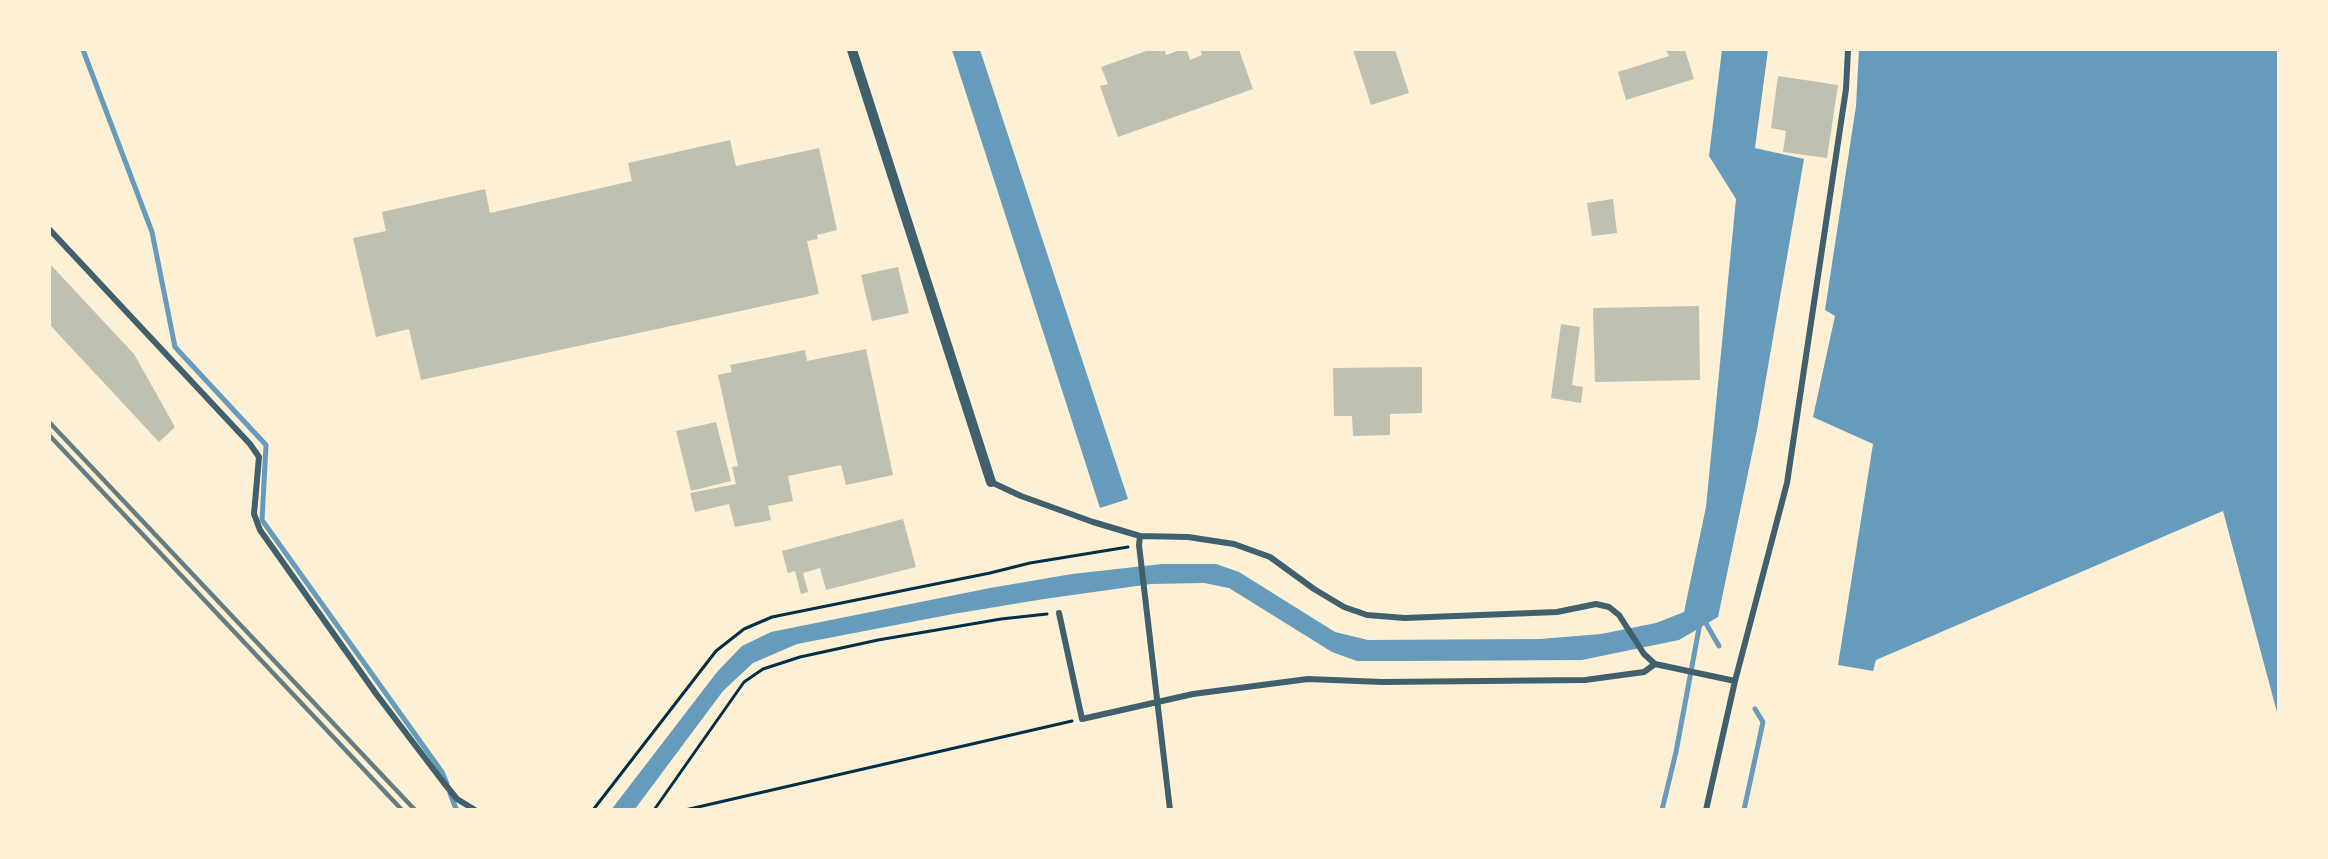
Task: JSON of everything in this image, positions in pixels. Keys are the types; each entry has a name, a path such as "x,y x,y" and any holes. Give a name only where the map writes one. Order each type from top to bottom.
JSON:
{"street":[{"path":"852,50 991,482 1021,496 1140,536 1188,537 1234,544 1270,557 1314,589 1344,607 1367,615 1405,618 1557,612 1596,604 1609,607 1619,615 1644,654 1655,664 1735,681"},
{"path":"1707,810 1735,681 1787,483 1846,89 1848,50"},
{"path":"50,230 250,444 259,457 254,514 260,530 444,783 457,799 475,810"},
{"path":"1140,536 1145,602 1170,810"},
{"path":"1059,612 1082,719 1157,704 1193,694 1308,679 1382,682 1585,680 1644,672 1655,664"}],"path":[{"path":"593,810 716,651 744,629 783,615 1030,563 1139,545"},
{"path":"654,810 744,682 763,669 800,657 878,640 1001,619 1059,612"},
{"path":"685,810 1082,719"}],"water":[{"path":"952,50 980,50 1128,499 1100,508"},
{"path":"1722,50 1768,50 1755,148 1804,159 1757,430 1718,617 1679,640 1582,660 1357,661 1332,652 1229,588 1204,583 1151,584 953,614 797,644 753,663 723,691 635,809 611,810 717,672 742,646 771,632 990,588 1072,574 1162,564 1216,564 1239,572 1335,632 1368,640 1540,639 1601,634 1656,623 1684,612 1706,507 1736,199 1709,156"},
{"path":"1859,50 2278,50 2278,716 2223,511 1876,660 1873,671 1838,665 1873,444 1813,417 1835,316 1825,310 1856,106"}],"building":[{"path":"1149,50 1165,50 1166,55 1187,50 1190,60 1202,55 1200,50 1239,50 1253,89 1118,137 1100,86 1108,84 1101,67"},
{"path":"1353,50 1395,50 1409,93 1371,105"},
{"path":"1666,50 1685,50 1694,79 1626,100 1618,72 1669,56"},
{"path":"1778,76 1838,85 1827,158 1783,152 1786,131 1771,128"},
{"path":"730,140 736,166 819,148 837,230 817,235 818,239 807,241 819,294 421,380 409,329 376,337 353,238 386,231 382,212 485,189 490,213 632,181 628,163"},
{"path":"1613,199 1617,233 1592,236 1587,203"},
{"path":"50,264 134,354 175,427 159,442 50,325"},
{"path":"898,267 909,313 872,321 861,275"},
{"path":"1699,306 1700,380 1595,382 1593,308"},
{"path":"1561,324 1580,327 1572,385 1583,387 1581,403 1551,398"},
{"path":"866,349 893,475 846,485 841,465 788,476 793,501 768,506 771,520 735,527 729,504 695,512 690,493 736,484 732,467 738,466 718,375 732,372 730,365 805,350 807,361"},
{"path":"1422,367 1422,413 1390,414 1390,435 1353,436 1352,416 1334,416 1333,368"},
{"path":"716,422 731,481 691,491 676,431"},
{"path":"903,519 916,567 826,590 820,568 803,573 808,592 801,594 795,571 788,573 782,551"}],"waterway":[{"path":"83,50 152,232 175,347 266,445 262,520 442,772 447,784"},
{"path":"1704,620 1719,646"},
{"path":"1662,810 1676,752 1700,623"},
{"path":"1744,810 1763,722 1755,709"},
{"path":"450,793 458,810"}],"railway":[{"path":"50,423 415,810"},
{"path":"50,436 402,810"}]}
